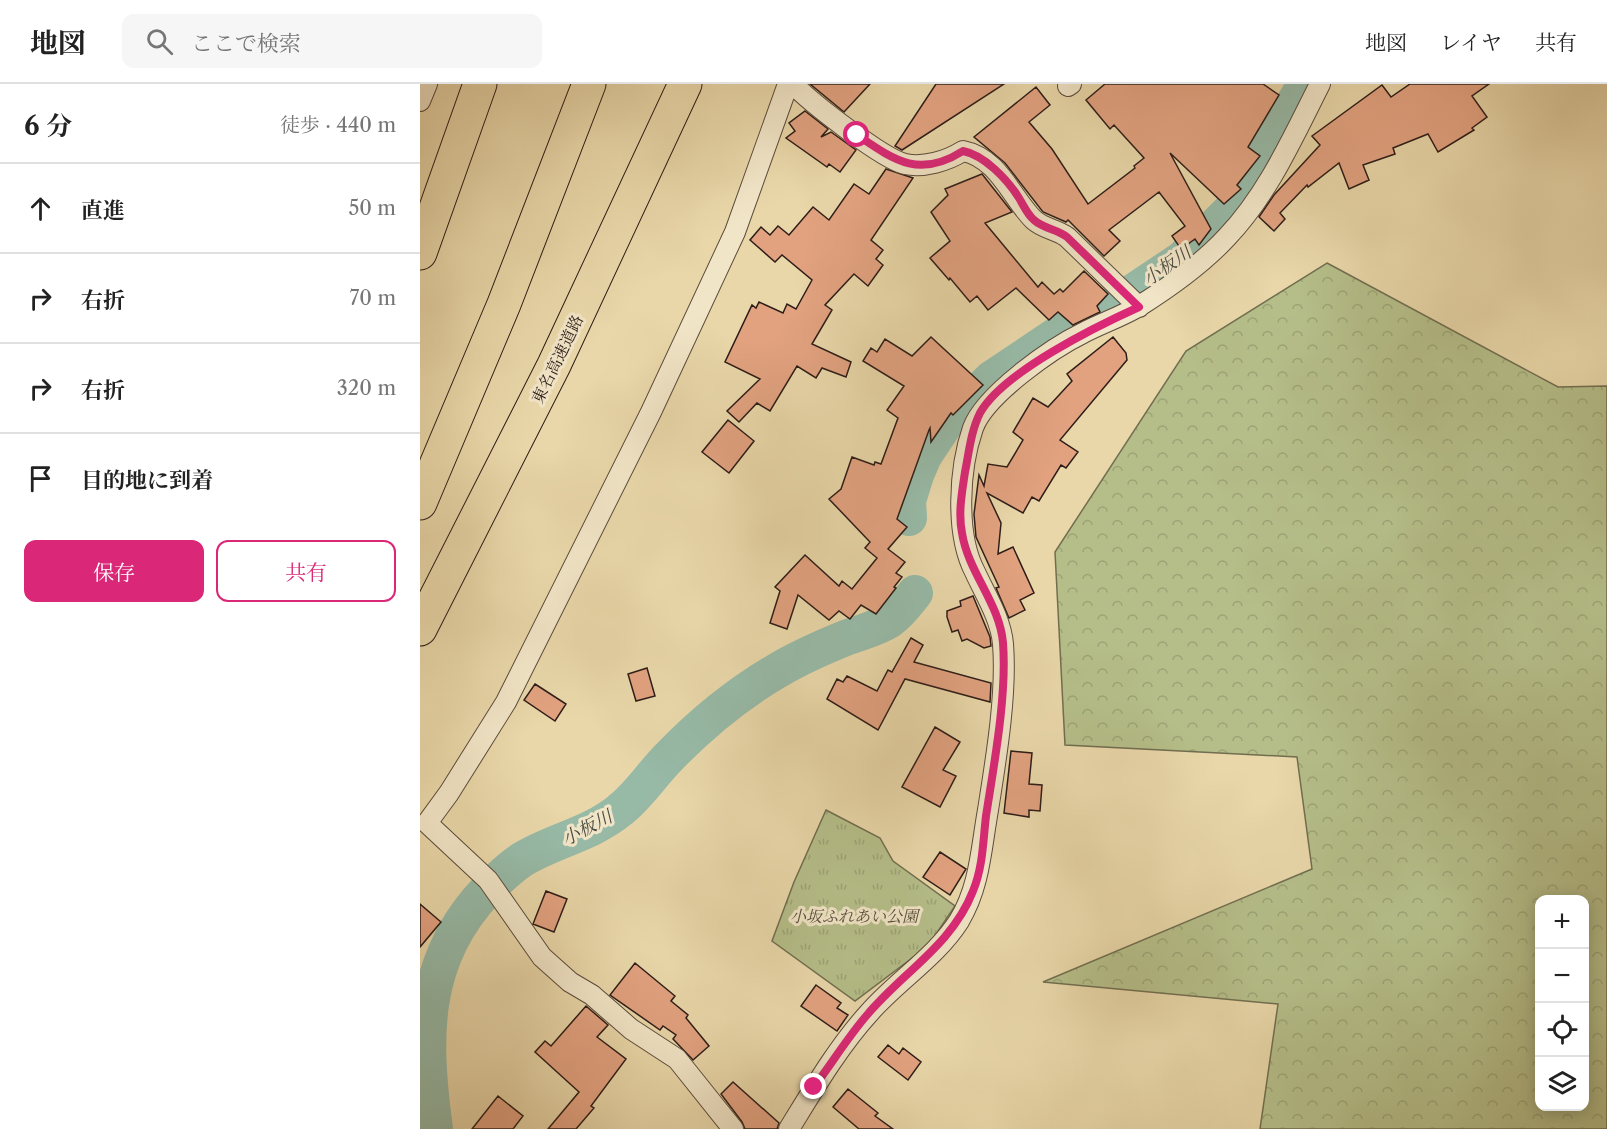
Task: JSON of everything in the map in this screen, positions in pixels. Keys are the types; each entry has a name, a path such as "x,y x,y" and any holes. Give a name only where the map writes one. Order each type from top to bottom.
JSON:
{"highway":[{"path":"420,254 480,84"},
{"path":"420,503 504,304 589,84"},
{"name":"東名高速道路","path":"420,629 554,365 685,84"}],"street":[{"path":"420,100 427,84"},
{"path":"733,1129 677,1059 632,1029 592,995 570,982 542,957 488,880 422,826 449,793 506,702 651,412 735,232 788,84"},
{"path":"793,84 857,135 902,163 915,165 941,162 963,151 980,157 1009,184 1035,221 1045,228 1058,230 1067,237 1139,307"},
{"path":"789,1129 814,1087 867,1014 938,947 958,921 974,890 982,855 995,763 1003,642 995,615 968,555 961,532 961,497 973,429 982,411 996,393 1011,382 1079,335 1139,307 1200,261 1226,238 1270,180 1320,84"}],"green space":[{"path":"1327,263 1558,387 1607,386 1607,1129 1260,1129 1278,1004 1043,982 1312,869 1297,757 1065,745 1055,552 1186,351"},
{"name":"小坂ふれあい公園","path":"826,810 880,838 893,861 955,906 928,946 855,1001 772,941 794,882"}],"building":[{"path":"810,84 870,84 844,112"},
{"path":"936,84 1004,84 902,150 895,146"},
{"path":"1105,84 1263,84 1279,95 1248,147 1260,156 1237,185 1241,189 1224,204 1170,153 1211,229 1199,245 1195,239 1181,249 1172,236 1185,226 1159,192 1109,230 1120,241 1104,256 1068,220 1066,222 1043,212 1005,163 974,137 1036,87 1050,105 1029,122 1052,149 1088,204 1135,168 1134,166 1144,158 1114,125 1110,129 1086,100"},
{"path":"1410,84 1489,84 1472,96 1487,117 1472,128 1474,130 1438,152 1428,134 1393,148 1395,154 1363,165 1369,180 1349,189 1339,163 1308,187 1307,185 1280,213 1285,219 1274,231 1259,217 1274,195 1320,145 1312,136 1382,85 1391,97"},
{"path":"805,111 828,129 821,137 831,132 856,150 840,172 829,164 827,167 786,138 795,131 789,123"},
{"path":"886,169 913,178 871,240 883,250 876,259 883,265 868,286 854,274 825,305 832,310 812,344 851,362 846,377 822,368 816,378 797,366 770,411 757,403 739,422 727,411 760,379 725,362 752,305 756,308 759,302 783,313 787,304 796,309 812,280 782,255 775,262 750,240 761,227 770,235 778,226 789,235 813,207 829,220 854,184 869,194"},
{"path":"982,174 1012,212 985,223 1038,287 1042,282 1054,294 1060,289 1063,292 1084,271 1108,294 1097,306 1100,312 1073,325 1058,312 1049,320 1016,288 988,310 977,296 970,302 930,258 950,241 931,212 948,195 945,189"},
{"path":"931,337 983,385 953,415 951,413 931,442 930,428 929,430 897,519 907,527 888,549 905,562 896,573 902,577 894,587 896,588 876,614 861,605 850,619 839,611 829,620 798,595 787,629 770,623 780,591 775,587 805,555 839,586 842,581 852,589 877,558 865,548 870,542 829,499 841,489 852,457 874,465 875,462 881,464 898,418 887,410 904,386 863,361 871,348 877,352 885,339 912,356"},
{"path":"1113,337 1126,353 1127,360 1060,440 1078,452 1066,468 1061,465 1039,501 1032,497 1023,513 987,493 1001,523 998,554 1013,547 1034,593 1020,600 1025,610 1009,618 996,588 999,587 976,537 974,514 979,475 984,486 988,464 1007,467 1023,440 1013,432 1033,398 1048,407 1072,381 1067,374"},
{"path":"728,420 754,441 729,473 702,452"},
{"path":"973,596 990,637 991,646 984,648 967,639 962,641 958,630 952,632 947,617 947,611 961,606 960,601"},
{"path":"911,638 923,645 914,662 991,683 990,702 905,679 878,730 827,699 837,679 843,682 847,676 877,691 888,670 892,672"},
{"path":"647,668 655,696 636,701 628,674"},
{"path":"535,684 566,704 555,721 524,700"},
{"path":"935,727 960,742 943,770 956,776 940,807 902,787"},
{"path":"1011,751 1032,753 1029,784 1042,785 1040,811 1029,810 1029,817 1004,813"},
{"path":"940,852 966,869 950,895 923,877"},
{"path":"546,891 567,899 554,932 533,924"},
{"path":"420,904 441,922 420,947"},
{"path":"635,963 675,996 671,1001 688,1015 686,1018 709,1046 693,1060 673,1039 676,1035 663,1026 660,1030 610,995"},
{"path":"816,985 841,1003 837,1008 848,1015 837,1031 801,1006"},
{"path":"586,1006 608,1025 597,1037 626,1059 591,1106 594,1108 576,1129 548,1129 579,1092 535,1052 545,1041 551,1046"},
{"path":"888,1045 899,1054 903,1048 921,1062 908,1080 878,1057"},
{"path":"733,1082 779,1123 777,1129 745,1129 721,1094"},
{"path":"848,1089 878,1113 875,1116 893,1129 859,1129 833,1107"},
{"path":"498,1096 523,1116 513,1129 472,1129"}],"waterway":[{"name":"小板川","path":"909,518 908,501 916,475 924,456 946,423 991,379 1073,324 1113,305 1182,259 1231,210 1305,84"},
{"name":"小板川","path":"435,1129 428,1033 431,1003 448,945 464,918 486,891 523,859 597,825 620,810 693,733 746,690 802,657 885,623 897,614 915,593"}],"route":[{"path":"814,1087 867,1014 938,947 958,921 974,890 982,855 995,763 1003,642 995,615 975,573 961,532 961,497 973,429 982,411 996,393 1019,376 1079,335 1139,307 1067,237 1058,230 1045,228 1035,221 1025,210 1009,184 980,157 963,151 941,162 915,165 902,163 857,135"}]}
